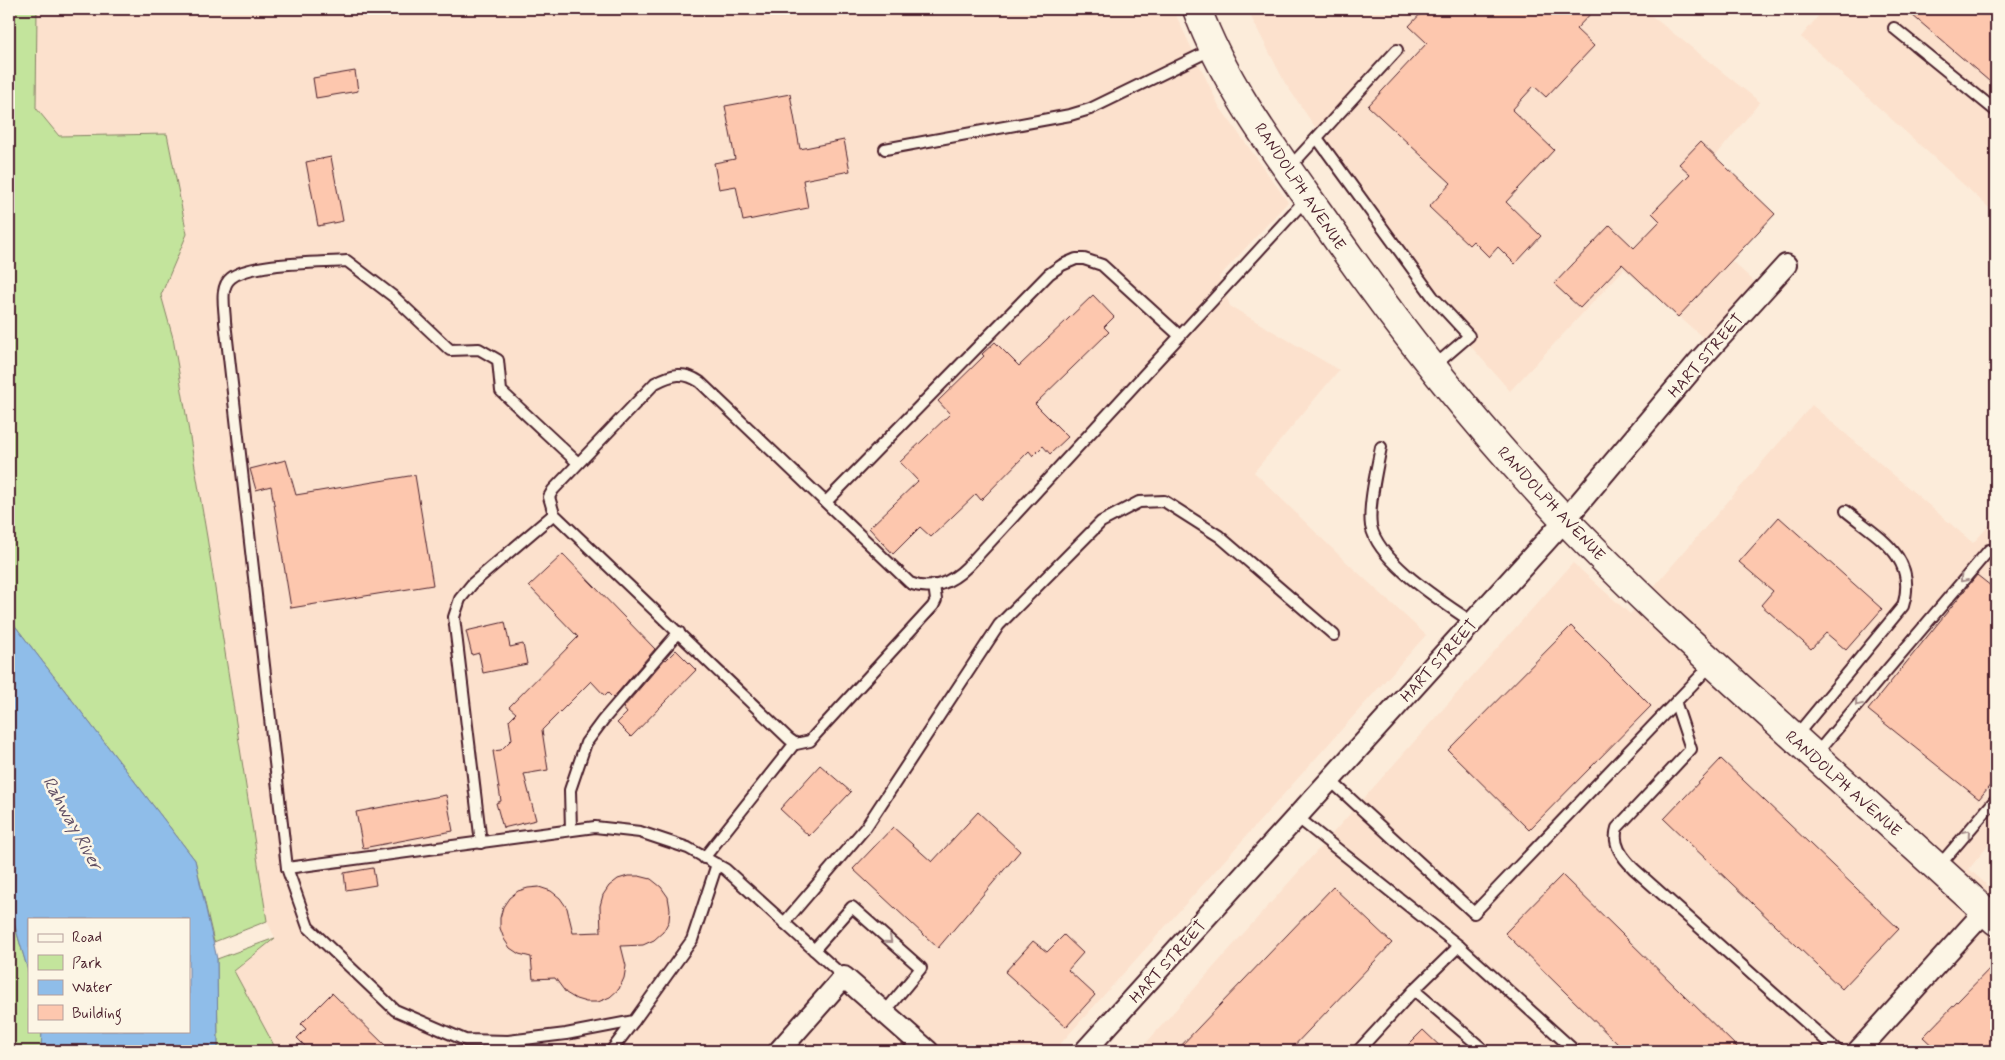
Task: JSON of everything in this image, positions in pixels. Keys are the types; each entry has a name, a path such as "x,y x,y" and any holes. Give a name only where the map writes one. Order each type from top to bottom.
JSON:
{"main road":[{"name":"RANDOLPH AVENUE","path":"1197,9 1214,48 1238,92 1288,169 1380,300 1432,368 1472,416 1565,520 1713,664 1991,916"}],"street":[{"name":"HART STREET","path":"1085,1051 1565,520 1698,362 1786,265"},
{"path":"1858,1051 1991,916"},
{"path":"779,1051 844,977 928,1051"}],"lane":[{"path":"1894,28 1996,111"},
{"path":"885,149 1070,115 1090,109 1214,48"},
{"path":"1288,169 1397,50"},
{"path":"1317,138 1433,298 1469,336 1432,368"},
{"path":"934,585 936,600 933,606 810,741 795,743 788,739 554,514 550,497 553,490 578,463 656,383 667,377 680,374 700,382 910,583 918,586 951,581 967,567 1308,197"},
{"path":"826,502 1049,274 1069,261 1084,259 1102,265 1180,336"},
{"path":"578,463 501,391 498,360 479,349 450,350 394,297 347,261 254,268 231,278 224,292 225,322 287,868 308,927 394,1010 465,1040 508,1041 546,1037 634,1021"},
{"path":"1381,447 1372,495 1372,527 1379,542 1394,564 1472,622"},
{"path":"784,923 866,828 999,625 1101,522 1139,502 1164,501 1219,536 1334,635"},
{"path":"1804,747 1903,606 1907,594 1906,574 1898,555 1846,511"},
{"path":"481,843 454,617 460,599 473,583 554,514"},
{"path":"1804,747 1992,553 1996,542"},
{"path":"571,830 570,790 586,743 603,720 678,632"},
{"path":"1330,780 1474,913 1713,664"},
{"path":"1676,704 1691,749 1617,828 1615,837 1619,851 1634,869 1838,1051"},
{"path":"704,858 795,743"},
{"path":"1937,867 1996,799"},
{"path":"1297,817 1459,946 1576,1051"},
{"path":"287,868 595,827 640,832 688,848 725,868 844,977"},
{"path":"611,1051 692,940 717,864"},
{"path":"814,950 852,907 921,968 884,1012"},
{"path":"1358,1051 1414,990 1459,946"},
{"path":"1414,990 1485,1051"}],"shaded area":[{"path":"37,9 1173,9 1219,106 1288,202 1219,277 1230,306 1339,370 1254,472 1342,558 1426,635 1054,1051 277,1051 234,971 275,938 267,921 207,537 173,338 161,295 187,234 167,134 59,136 36,108"},
{"path":"1247,9 1643,9 1760,102 1673,208 1756,283 1707,341 1624,269 1510,391 1446,318 1285,83"},
{"path":"1824,9 1996,9 1996,214 1801,37"},
{"path":"1812,405 1973,543 1996,518 1996,836 1969,869 1996,893 1996,1051 1139,1051 1573,563 1630,614"}],"green space":[{"path":"9,9 37,9 36,108 59,136 167,134 187,234 161,295 173,338 207,537 267,921 214,942 195,860 9,618"},
{"path":"9,906 28,971 28,1032 42,1032 41,1051 9,1051"},
{"path":"275,938 234,971 277,1051 218,1051 217,959"}],"water":[{"name":"Rahway River","path":"9,618 195,860 217,959 218,1051 41,1051 42,1032 190,1032 190,918 28,918 28,971 9,906"}],"building":[{"path":"1425,9 1595,9 1576,29 1594,46 1546,97 1534,86 1512,110 1554,150 1506,202 1541,236 1515,264 1498,247 1489,257 1473,241 1469,245 1429,207 1451,183 1368,106 1427,43 1409,26"},
{"path":"1905,9 1996,9 1996,87"},
{"path":"355,71 358,91 316,98 313,78"},
{"path":"790,94 800,149 844,140 850,171 803,180 808,208 743,221 736,186 719,189 714,163 735,159 725,106"},
{"path":"1700,142 1775,214 1678,317 1622,264 1580,308 1554,284 1610,225 1634,248 1660,221 1652,213 1690,174 1679,164"},
{"path":"331,157 343,221 318,226 306,162"},
{"path":"1093,295 1114,317 1104,327 1109,332 1035,404 1068,437 1050,454 1043,446 1033,456 1029,451 981,500 976,494 931,537 920,527 893,554 869,528 918,481 900,462 950,414 938,401 984,356 982,354 995,342 1019,366"},
{"path":"286,460 296,495 415,475 433,585 291,608 271,486 256,490 250,469"},
{"path":"1779,517 1882,609 1846,650 1826,633 1811,649 1761,605 1773,591 1739,562"},
{"path":"563,554 655,649 613,698 608,693 605,696 591,681 542,730 548,770 524,774 536,820 503,828 496,803 501,801 493,751 501,750 512,739 509,720 516,713 509,707 578,637 529,586"},
{"path":"1977,575 1996,590 1996,778 1979,799 1868,710"},
{"path":"505,622 510,647 523,644 527,664 483,673 479,653 472,655 466,631"},
{"path":"1571,626 1651,706 1529,830 1448,750"},
{"path":"676,650 696,670 631,737 617,723 627,713 623,708 665,659"},
{"path":"1721,759 1899,929 1842,989 1664,819"},
{"path":"820,765 851,792 809,836 780,809"},
{"path":"446,795 453,831 363,848 356,812"},
{"path":"978,812 1020,851 938,948 853,869 893,827 932,862"},
{"path":"373,868 376,885 346,890 344,873"},
{"path":"1562,875 1741,1051 1625,1051 1505,933"},
{"path":"628,876 651,879 661,887 668,897 670,909 669,921 663,932 654,940 643,945 621,946 626,966 624,978 619,989 610,997 598,1002 586,1002 566,993 555,978 533,979 531,957 519,954 510,948 500,928 503,907 509,898 518,891 528,888 539,887 551,891 560,898 567,908 573,933 601,932 600,906 603,895 609,886 618,879"},
{"path":"1333,887 1392,943 1289,1051 1176,1051"},
{"path":"1064,935 1083,953 1068,970 1095,995 1066,1027 1005,972 1033,941 1047,952"},
{"path":"1996,962 1996,1051 1970,1051 1963,1045 1957,1051 1938,1051 1923,1037"},
{"path":"332,993 391,1051 310,1051 297,1038 306,1029 301,1024"},
{"path":"1423,1030 1445,1051 1402,1051"}]}
